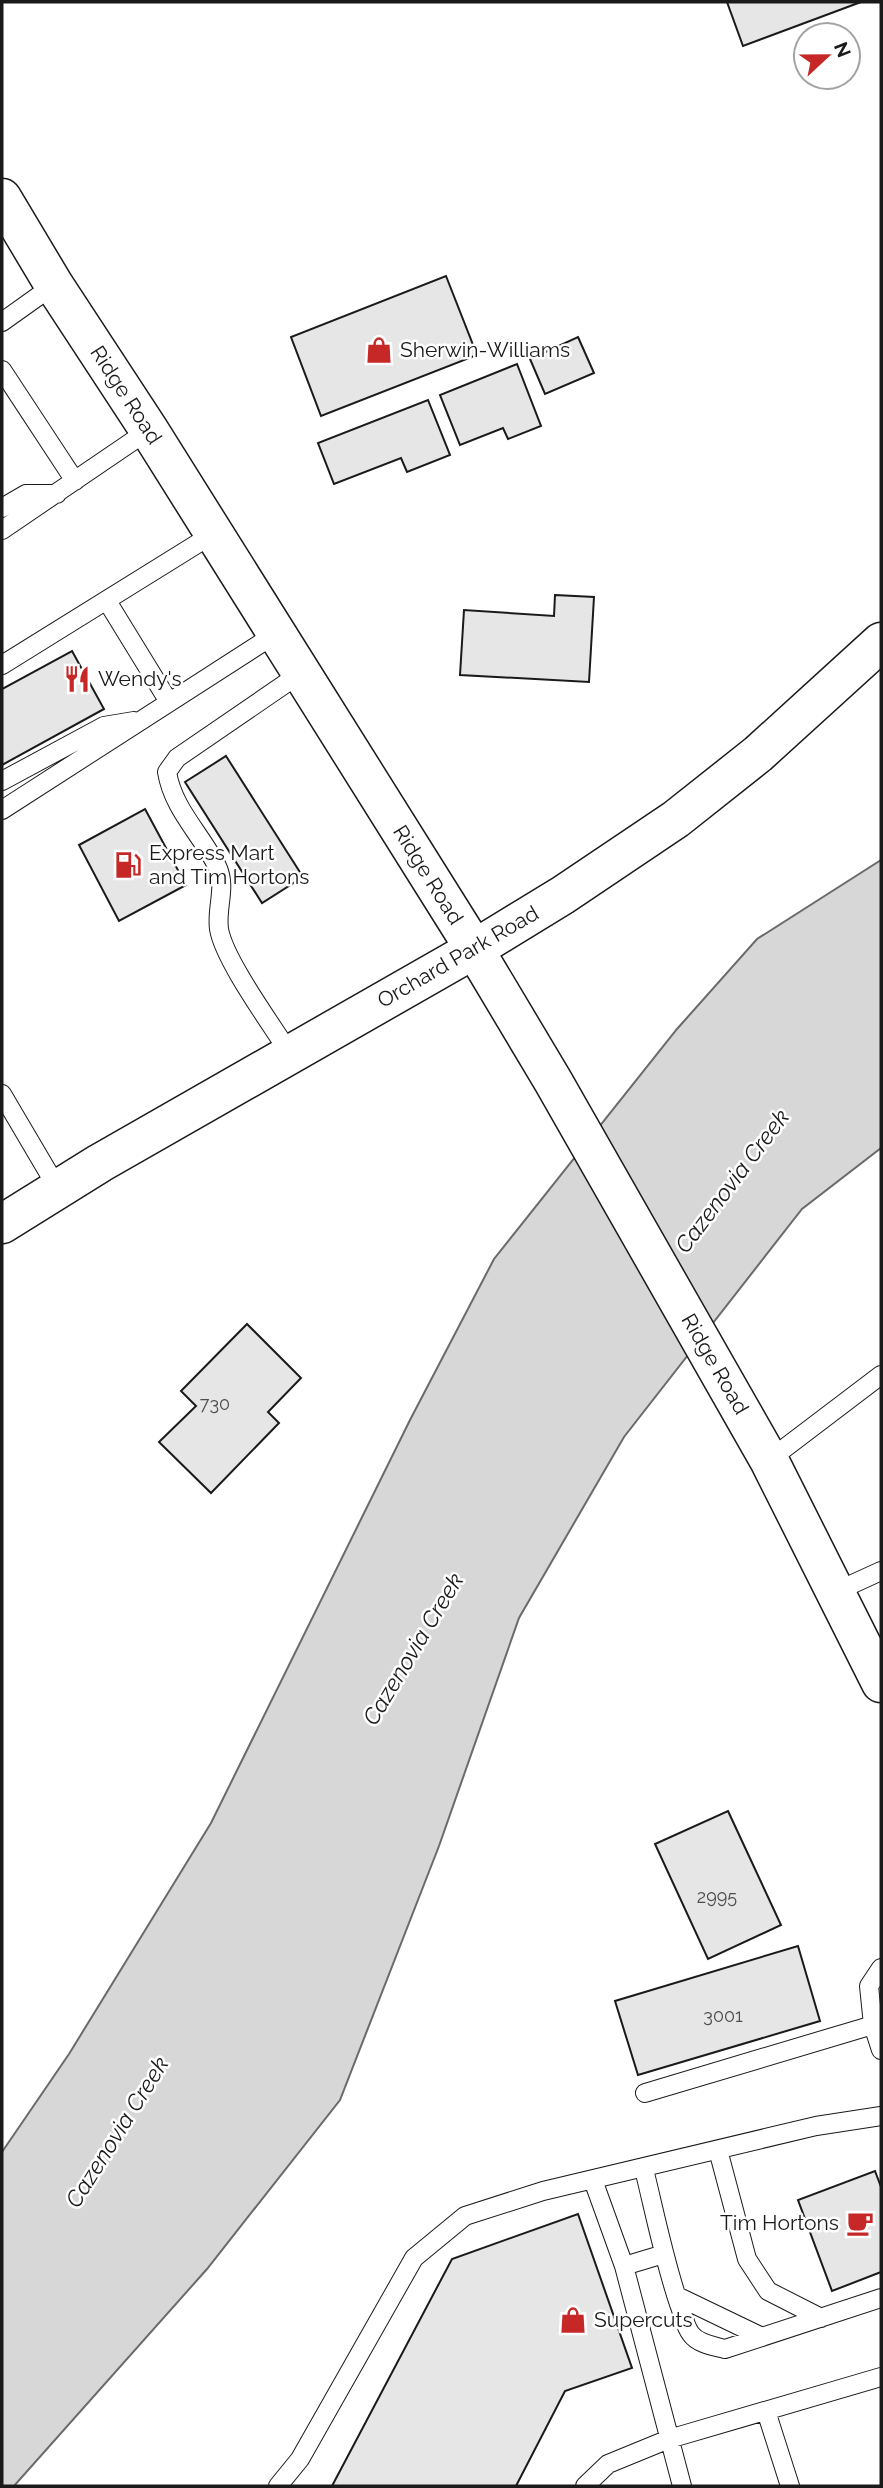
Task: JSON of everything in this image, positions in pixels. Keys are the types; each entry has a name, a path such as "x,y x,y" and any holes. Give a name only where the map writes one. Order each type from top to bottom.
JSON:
{"street":[{"name":"Ridge Road","path":"2,198 54,285 149,430 301,673 553,1081 769,1460 881,1682"},
{"name":"Orchard Park Road","path":"2,1224 563,895 676,819 777,739 881,642"}],"lane":[{"path":"2,322 54,285"},
{"path":"2,370 75,481"},
{"path":"2,530 149,430"},
{"path":"2,508 26,494 57,494"},
{"path":"2,665 213,534"},
{"path":"107,601 169,702"},
{"path":"2,810 276,633"},
{"path":"290,1054 226,951 219,929 223,888 218,867 170,792 167,772 177,758 301,673"},
{"path":"2,781 104,726 143,719"},
{"path":"2,1094 58,1189"},
{"path":"769,1460 881,1376"},
{"path":"835,1592 881,1572"},
{"path":"881,1968 869,1986 873,2025 881,2050"},
{"path":"645,2093 873,2025"},
{"path":"278,2486 300,2459 414,2258 465,2216 543,2191 816,2126 881,2116"},
{"path":"719,2150 747,2259 768,2291 821,2318"},
{"path":"644,2169 664,2255 688,2330 700,2341 725,2349 881,2298"},
{"path":"593,2180 624,2266 682,2486"},
{"path":"624,2266 664,2255"},
{"path":"677,2296 762,2337"},
{"path":"585,2486 608,2464 669,2440 881,2377"},
{"path":"766,2411 790,2486"}],"water":[{"name":"Cazenovia Creek","path":"881,860 881,1148 802,1209 624,1437 519,1618 439,1846 340,2100 207,2269 14,2486 2,2486 2,2152 69,2054 211,1823 410,1420 494,1259 677,1029 757,939"}],"building":[{"path":"727,2 861,2 810,21 792,21 792,28 743,46"},
{"path":"446,276 477,355 321,416 291,337"},
{"path":"578,337 594,373 545,394 530,359"},
{"path":"517,364 541,426 508,439 503,428 460,445 440,395"},
{"path":"428,400 450,455 407,472 401,458 334,484 318,443"},
{"path":"555,595 594,597 589,682 460,675 464,610 554,616"},
{"path":"72,651 104,709 2,765 2,689"},
{"path":"226,756 303,877 262,903 185,782"},
{"path":"145,809 186,885 119,921 79,845"},
{"path":"247,1324 301,1378 268,1412 279,1423 211,1493 159,1442 196,1406 181,1391"},
{"path":"728,1811 781,1925 708,1959 655,1844"},
{"path":"798,1946 820,2021 638,2075 615,2001"},
{"path":"875,2171 881,2187 881,2272 832,2291 798,2200"},
{"path":"578,2214 632,2368 565,2391 516,2486 332,2486 452,2259"}],"place":[{"name":"Sherwin-Williams","path":"379,350"},
{"name":"Wendy's","path":"77,679"},
{"name":"Express Mart and Tim Hortons","path":"128,865"},
{"name":"Tim Hortons","path":"860,2223"},
{"name":"Supercuts","path":"573,2320"}]}
